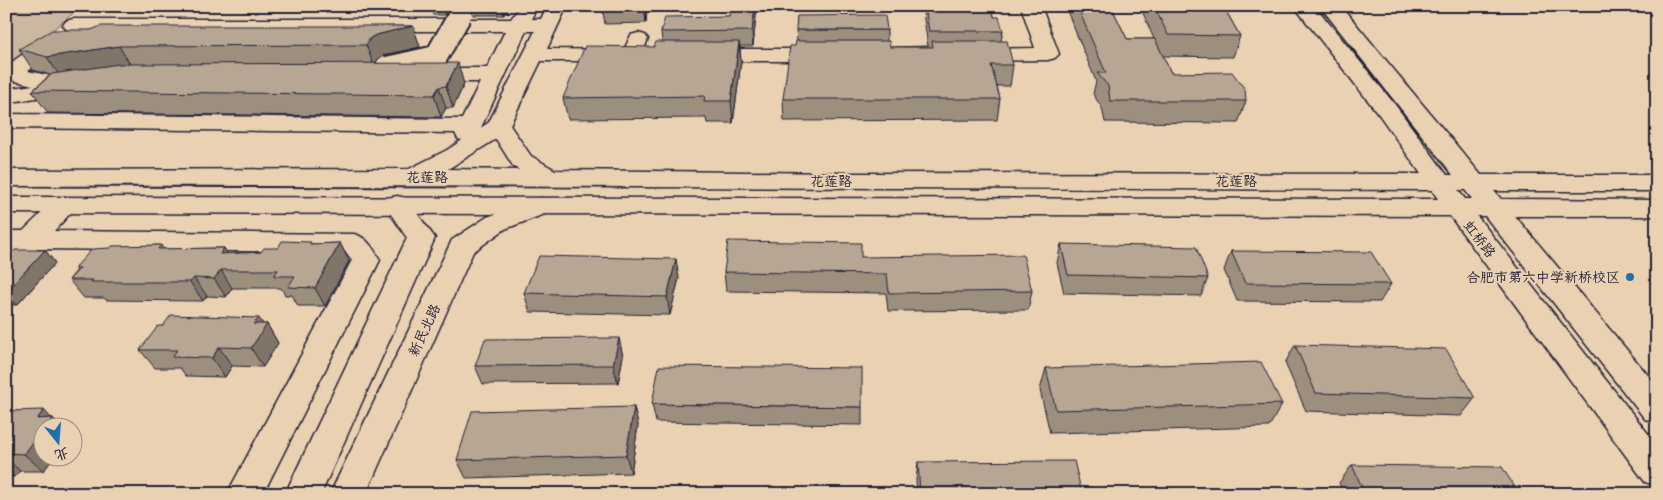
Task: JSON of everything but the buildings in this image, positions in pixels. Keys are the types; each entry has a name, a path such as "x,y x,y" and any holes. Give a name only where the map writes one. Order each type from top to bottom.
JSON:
{"main road":[{"path":"397,25 410,6"},
{"path":"951,55 1048,54 1031,6"},
{"name":"虹桥路","path":"1304,6 1388,111 1457,207 1657,471"},
{"name":"虹桥路","path":"1330,6 1657,410"},
{"path":"460,15 436,57 377,72 495,74"},
{"path":"6,121 468,130 523,16"},
{"path":"73,25 397,25 523,16 553,16 499,126 456,155 412,178"},
{"path":"6,115 43,90 44,81 14,74 21,64 61,43 434,41"},
{"path":"534,55 641,50"},
{"path":"680,55 844,55"},
{"path":"6,96 93,83"},
{"path":"1388,111 1417,112"},
{"path":"499,126 522,161 550,178"},
{"name":"花莲路","path":"6,178 550,178 844,181 1657,183"},
{"path":"1311,181 1326,206"},
{"path":"1609,183 1645,208"},
{"path":"303,494 421,238 397,204"},
{"name":"花莲路","path":"6,205 397,204 541,206 1645,208"},
{"path":"6,264 18,240 65,205"},
{"name":"新民北路","path":"348,494 462,248 496,222 541,206"},
{"path":"18,240 354,243 366,260 245,494"},
{"path":"1525,298 1566,299"}],"shaded area":[{"path":"6,6 82,6 6,68"}],"place":[{"name":"合肥市第六中学新桥校区","path":"1630,277"}]}
